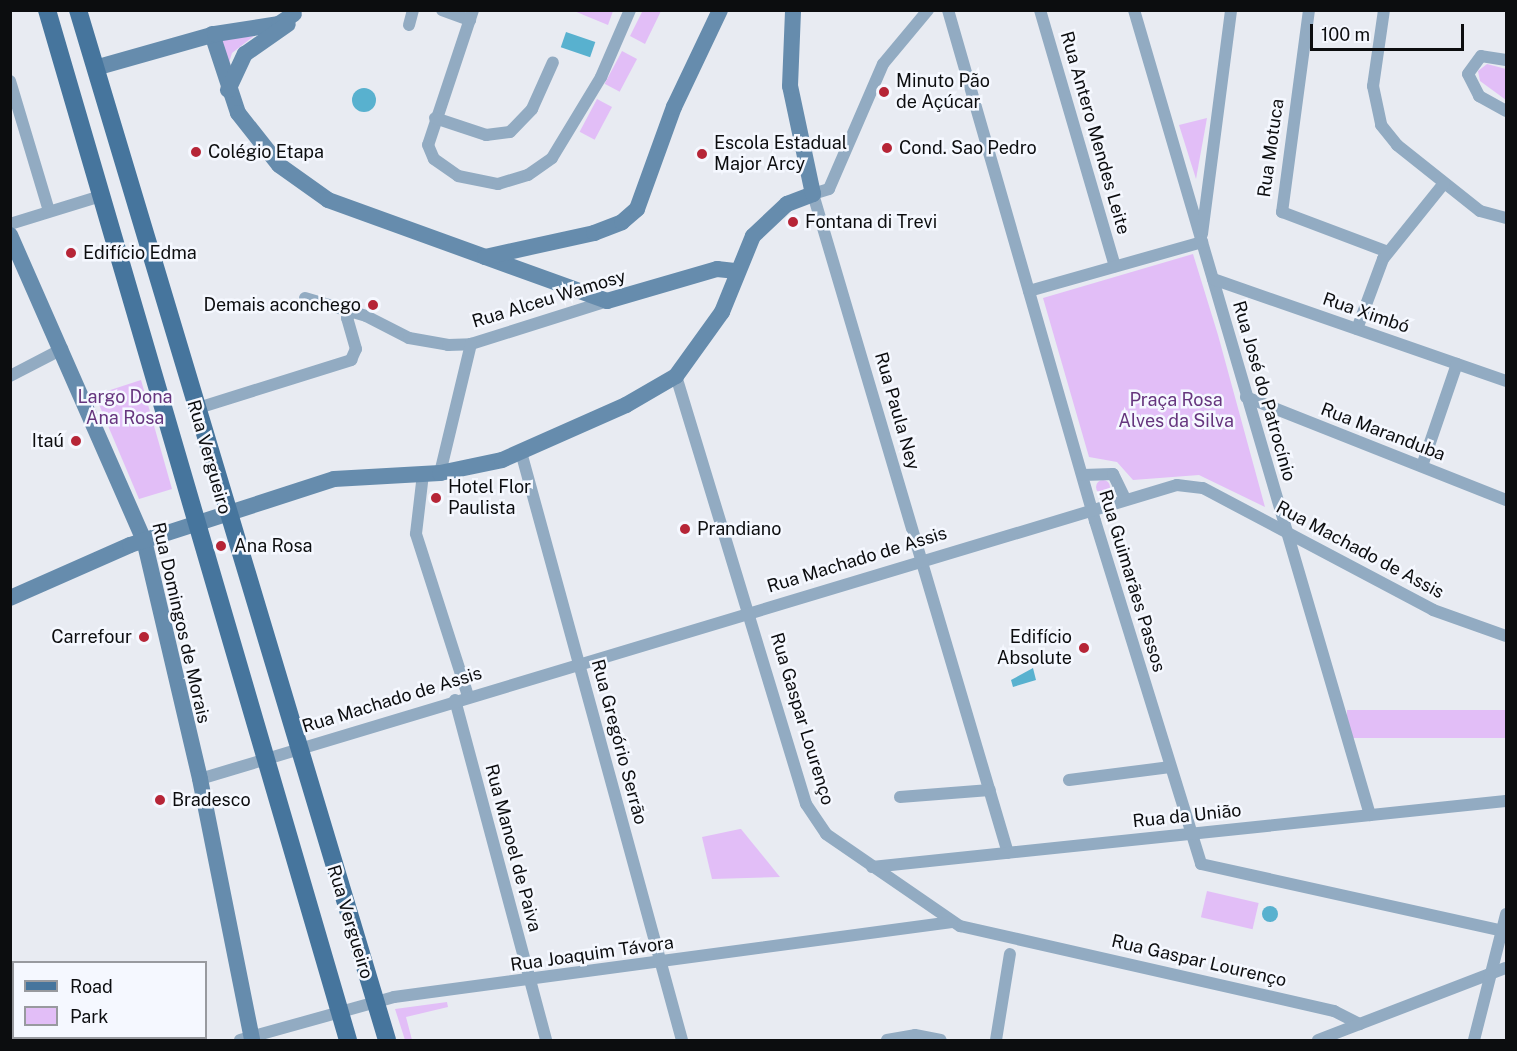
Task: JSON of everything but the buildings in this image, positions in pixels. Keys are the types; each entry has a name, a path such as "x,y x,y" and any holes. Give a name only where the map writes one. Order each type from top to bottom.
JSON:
{"main road":[{"name":"Rua Vergueiro","path":"47,10 348,1041"},
{"name":"Rua Vergueiro","path":"78,10 225,514 387,1041"}],"street":[{"path":"409,25 413,10"},
{"path":"442,10 471,15 435,118 429,151 458,176 498,184 537,170 556,153 586,104 630,10"},
{"path":"482,258 594,233 622,222 637,208 674,107 720,10"},
{"path":"793,10 790,86 813,194"},
{"path":"10,598 144,540 334,479 431,473 487,465 521,452 676,376 722,312 744,251 770,218 793,200 829,189 883,64 928,10"},
{"name":"Rua Guimarães Passos","path":"948,10 1092,510 1201,864 1502,931"},
{"name":"Rua Antero Mendes Leite","path":"1040,10 1115,266"},
{"name":"Rua José do Patrocínio","path":"1134,10 1370,815"},
{"path":"1029,291 1202,240 1231,10"},
{"name":"Rua Motuca","path":"1309,10 1282,212 1388,252"},
{"path":"1384,10 1373,86 1376,112 1393,141 1480,211 1506,218"},
{"path":"95,68 212,34 270,26 294,12"},
{"path":"228,90 245,54 283,30 294,12"},
{"path":"212,34 228,90 255,137 307,188 374,219 607,301"},
{"path":"1506,60 1481,56 1468,74 1479,96 1506,111"},
{"path":"435,118 486,135 510,132 532,109 553,62"},
{"path":"10,81 14,111 49,211"},
{"path":"1189,194 1201,189 1210,169"},
{"path":"1357,329 1388,252 1444,183"},
{"name":"Rua Paula Ney","path":"813,194 1008,853"},
{"path":"10,224 101,196"},
{"name":"Rua Domingos de Morais","path":"10,235 144,540 200,779 248,1040"},
{"name":"Rua Alceu Wamosy","path":"305,298 351,312 409,338 471,344 717,269 737,271"},
{"name":"Rua Ximbó","path":"1213,279 1506,381"},
{"path":"195,409 351,360 356,349 347,318 351,312"},
{"path":"468,696 416,534 431,473 471,344"},
{"path":"10,376 62,349"},
{"path":"1422,466 1457,364"},
{"name":"Rua Gaspar Lourenço","path":"676,376 751,611 810,814 826,834 952,922 1323,1008 1360,1024"},
{"name":"Rua Maranduba","path":"1246,397 1506,500"},
{"name":"Rua Gregório Serrão","path":"521,452 682,1041"},
{"path":"1083,475 1113,474 1125,499"},
{"name":"Rua Machado de Assis","path":"200,779 1125,499 1191,484 1434,610 1506,636"},
{"name":"Rua Manoel de Paiva","path":"455,700 546,1041"},
{"path":"1069,780 1170,767"},
{"path":"900,797 990,790"},
{"name":"Rua da União","path":"872,867 1506,801"},
{"path":"1474,1041 1506,914"},
{"name":"Rua Joaquim Távora","path":"248,1040 374,1002 952,922"},
{"path":"996,1041 1010,954"},
{"path":"1318,1041 1506,969"},
{"path":"1323,1008 1336,1034"},
{"path":"887,1041 910,1038 941,1041"}],"green space":[{"path":"574,10 613,11 608,25"},
{"path":"643,10 661,11 645,44 630,36"},
{"path":"254,36 232,53 228,66 219,40"},
{"path":"622,51 637,59 620,92 605,84"},
{"path":"1487,64 1506,69 1506,100 1480,81 1478,71"},
{"path":"597,99 612,107 595,140 580,132"},
{"path":"1207,118 1196,179 1179,125"},
{"name":"Praça Rosa Alves da Silva","path":"1193,254 1218,335 1265,507 1199,475 1133,480 1117,462 1089,457 1043,298"},
{"name":"Largo Dona Ana Rosa","path":"141,380 172,489 139,499 95,395"},
{"path":"1100,480 1106,480 1110,487 1106,494 1100,494 1096,490 1096,484"},
{"path":"1347,710 1506,710 1506,738 1347,738"},
{"path":"741,829 780,877 712,879 702,837"},
{"path":"1207,891 1259,903 1253,929 1201,917"},
{"path":"447,1002 448,1007 406,1017 412,1040 405,1040 395,1009"}],"water":[{"path":"566,32 595,42 590,57 561,47"},
{"path":"364,88 372,92 376,100 372,108 364,112 356,108 352,100 356,92"},
{"path":"1033,668 1036,680 1013,687 1011,680"},
{"path":"1270,906 1278,914 1270,922 1262,914"}],"place":[{"name":"Minuto Pão de Açúcar","path":"884,92"},
{"name":"Cond. Sao Pedro","path":"887,148"},
{"name":"Colégio Etapa","path":"196,152"},
{"name":"Escola Estadual Major Arcy","path":"702,154"},
{"name":"Fontana di Trevi","path":"793,222"},
{"name":"Edifício Edma","path":"71,253"},
{"name":"Demais aconchego","path":"373,305"},
{"name":"Itaú","path":"76,441"},
{"name":"Hotel Flor Paulista","path":"436,498"},
{"name":"Prandiano","path":"685,529"},
{"name":"Ana Rosa","path":"221,546"},
{"name":"Carrefour","path":"144,637"},
{"name":"Edifício Absolute","path":"1084,648"},
{"name":"Bradesco","path":"160,800"}]}
